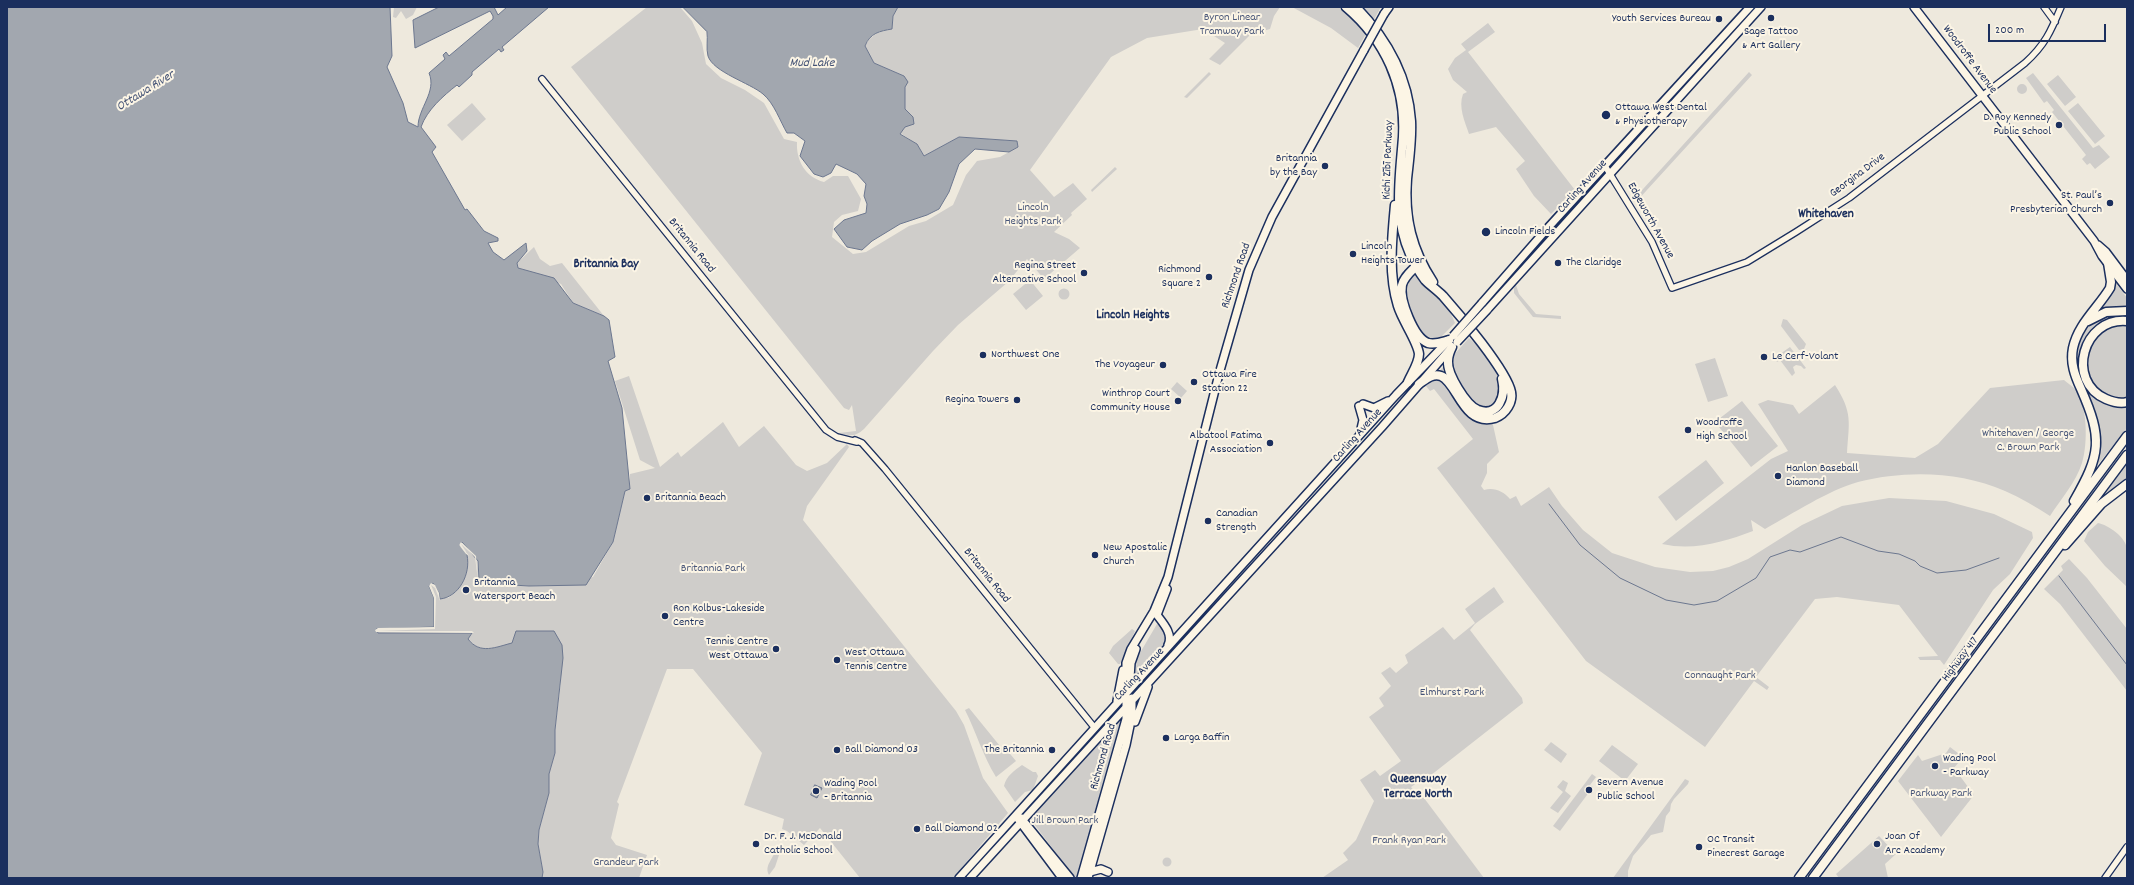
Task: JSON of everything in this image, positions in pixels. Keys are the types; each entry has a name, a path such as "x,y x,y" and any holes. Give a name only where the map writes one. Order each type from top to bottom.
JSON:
{"highway":[{"name":"Kichi Zībī Parkway","path":"1346,7 1377,40 1388,57 1396,78 1401,103 1403,128 1398,189 1403,235 1426,280 1462,319 1501,373 1511,391 1510,402 1502,414 1491,419 1480,417 1470,412 1459,400 1447,381 1440,376 1431,376 1419,384"},
{"name":"Kichi Zībī Parkway","path":"1356,7 1388,46 1400,69 1405,86 1411,123 1407,214 1410,234 1418,264"},
{"path":"1398,189 1394,205 1392,239 1394,291 1400,312 1419,353 1417,364 1408,382"},
{"path":"2063,522 2091,469 2097,448 2094,419 2076,378 2072,364 2073,349 2084,324 2110,288 2111,282 2108,263"},
{"path":"1418,264 1406,278 1402,288 1404,304 1410,320 1424,341 1435,344 1453,341 1448,359 1450,372 1464,398 1478,409 1488,411 1495,408 1500,403 1504,392 1501,373"},
{"path":"2084,324 2102,313 2127,311"},
{"path":"2127,320 2111,322 2095,332 2086,347 2083,366 2088,383 2099,396 2115,403 2127,402"},
{"path":"1799,878 2127,436"},
{"path":"2074,530 2127,455"},
{"path":"2074,530 2109,496 2127,484"},
{"name":"Highway 417","path":"1813,878 2034,580 2074,530"}],"main road":[{"name":"Richmond Road","path":"1128,690 1130,667 1134,655 1155,613 1168,577 1219,374 1251,266 1267,226 1389,7"},
{"name":"Carling Avenue","path":"970,878 1382,427 1419,384 1482,303 1507,274 1750,7"},
{"name":"Carling Avenue","path":"960,878 1016,814 1396,395 1408,382 1487,310 1760,7"},
{"name":"Woodroffe Avenue","path":"1914,7 2094,241 2127,289"},
{"name":"Woodroffe Avenue","path":"2094,241 2106,252 2126,278"},
{"path":"1358,438 1363,420 1361,405 1375,408 1396,395"},
{"name":"Richmond Road","path":"1081,878 1115,770 1126,745 1132,716 1126,663 1131,649 1155,613"},
{"path":"1155,613 1167,629 1170,639 1168,647"},
{"path":"1167,629 1176,632 1185,628"},
{"path":"1112,708 1119,696 1121,676 1126,663"},
{"path":"1126,745 1145,692 1165,665"},
{"name":"Richmond Road","path":"1089,875 1130,702"},
{"path":"1016,814 1062,878"},
{"path":"1021,821 1070,878"},
{"path":"1089,875 1101,869 1108,872"}],"street":[{"path":"2044,7 2055,22"},
{"name":"Georgina Drive","path":"1672,288 1747,262 1849,198 2039,51 2046,42 2062,7"},
{"name":"Britannia Road","path":"542,79 824,426 862,443 1094,728"},
{"name":"Edgeworth Avenue","path":"1605,166 1652,242 1672,288"},
{"path":"2105,878 2127,847"}],"green space":[{"path":"394,7 417,7 413,15 406,19 401,11 396,18 393,17"},
{"path":"647,7 680,7 692,21 702,43 706,64 721,78 745,90 764,103 784,139 797,142 800,161 807,172 817,180 824,182 833,176 848,176 861,199 858,211 842,215 834,222 832,237 853,254 866,252 909,226 926,221 953,205 966,175 977,161 1000,157 1018,147 1017,141 959,137 924,156 917,144 900,133 913,117 905,109 904,76 874,63 865,46 867,42 876,34 892,29 893,16 898,7 1280,7 1274,16 1270,29 1263,31 1259,26 1220,65 1209,59 1225,43 1203,29 1147,38 1111,57 1030,170 1054,197 1073,183 1087,199 1071,213 1072,215 1054,232 1069,239 1080,248 1044,279 1027,259 1008,282 958,325 933,351 864,429 855,435 849,435 839,433 856,431 852,405 849,410 844,408 571,67"},
{"path":"1292,7 1381,7 1358,48 1331,28"},
{"path":"1488,23 1495,32 1468,52 1575,190 1551,214 1534,196 1516,169 1525,161 1496,127 1469,134 1466,125 1461,104 1463,94 1467,92 1453,80 1448,69 1455,58 1466,50 1461,44"},
{"path":"1209,72 1211,74 1187,98 1184,97"},
{"path":"1749,72 1752,75 1636,202 1634,199"},
{"path":"2033,73 2093,148 2099,145 2110,157 2095,169 2090,163 2087,165 2082,159 2086,155 2052,112 2054,110 2047,101 2044,103 2026,78"},
{"path":"2058,75 2076,97 2065,106 2047,84"},
{"path":"2022,84 2027,89 2022,94 2017,89"},
{"path":"472,103 486,119 462,141 447,125"},
{"path":"2078,103 2105,136 2095,144 2068,111"},
{"path":"1115,167 1117,169 1092,192 1091,190"},
{"path":"534,247 540,259 550,266 562,263 604,316 573,303 561,284 518,268 517,263"},
{"path":"1416,272 1448,307 1455,323 1439,339 1429,339 1420,333 1407,306 1405,287 1409,278"},
{"path":"1030,280 1043,296 1026,310 1013,294"},
{"path":"2115,282 2127,298 2127,308 2111,308 2091,317"},
{"path":"1516,285 1519,294 1536,314 1561,316 1561,319 1533,317 1514,293 1514,288"},
{"path":"1064,288 1068,290 1070,294 1068,298 1064,300 1060,298 1058,294 1060,290"},
{"path":"2109,314 2127,314 2127,318 2113,319 2088,336 2081,354 2089,389 2096,398 2111,405 2127,406 2127,428 2092,472 2097,459 2098,451 2080,383 2076,364 2076,347 2081,332 2092,321"},
{"path":"1783,319 1787,320 1806,344 1804,349 1799,350 1781,326"},
{"path":"2127,324 2127,399 2110,397 2098,390 2090,378 2087,364 2089,351 2096,338 2109,329"},
{"name":"Connaught Park","path":"1469,338 1481,349 1493,365 1509,396 1505,408 1491,416 1499,452 1487,464 1487,473 1481,486 1484,490 1498,490 1510,499 1516,496 1521,506 1549,487 1562,506 1583,530 1612,553 1655,567 1690,572 1713,571 1729,567 1748,559 1802,525 1842,506 1889,498 1946,501 1994,514 2032,532 2033,538 2010,574 1993,590 1944,665 1940,660 1920,660 1918,657 1938,656 1899,605 1837,597 1815,599 1756,677 1769,687 1767,690 1754,681 1705,747 1586,661 1437,468 1473,439 1434,389 1430,391 1426,386"},
{"path":"1790,347 1806,368 1804,369 1801,366 1796,365 1793,367 1795,373 1792,376 1780,360 1777,362 1776,360 1781,356 1780,354"},
{"path":"1715,358 1728,396 1708,402 1695,364"},
{"name":"Britannia Park","path":"629,376 660,467 678,452 681,457 723,422 739,447 764,426 796,465 807,471 827,463 847,444 849,447 807,506 803,520 956,711 964,725 983,778 1008,813 953,878 860,878 820,828 804,845 787,831 782,829 784,819 744,805 762,753 693,669 667,669 617,802 619,804 611,838 616,845 647,855 639,878 542,878 543,872 538,844 539,830 549,793 549,774 555,753 555,730 561,681 513,643 494,648 483,648 473,644 468,639 472,633 377,633 376,629 431,583 448,598 454,593 461,581 459,545 461,542 476,556 479,579 496,584 547,586 593,577 613,542 625,491 630,489 630,474 655,468 640,460 615,381"},
{"name":"Whitehaven / George C. Brown Park","path":"2064,380 2074,388 2082,403 2086,424 2084,455 2076,477 2050,516 2017,497 1988,484 1951,476 1913,474 1876,478 1847,486 1811,503 1765,529 1751,520 1753,531 1731,539 1697,546 1674,546 1662,544 1771,459 1788,451 1758,404 1768,400 1793,405 1799,414 1835,385 1845,403 1847,411 1849,425 1847,453 1915,458 1938,444 1990,388"},
{"path":"1177,382 1187,391 1181,398 1171,389"},
{"path":"1742,401 1778,446 1751,467 1715,422"},
{"path":"1706,460 1724,483 1676,521 1658,497"},
{"path":"2127,463 2127,481 2116,486 2105,496 2104,495"},
{"path":"2098,523 2107,526 2116,532 2126,545 2128,558 2127,587 2105,566 2084,541 2088,532"},
{"path":"2069,559 2087,578 2127,629 2127,691 2060,604 2044,589 2063,570 2061,566"},
{"name":"Elmhurst Park","path":"1494,587 1504,602 1475,624 1470,630 1522,698 1523,703 1426,779 1424,778 1411,787 1414,791 1418,790 1484,878 1322,878 1348,860 1343,853 1356,840 1374,801 1360,780 1375,770 1380,776 1401,761 1369,717 1384,706 1379,698 1391,686 1381,673 1390,667 1396,673 1408,663 1405,655 1443,627 1454,640 1475,623 1465,609"},
{"path":"1157,624 1160,624 1167,634 1166,642 1135,677 1137,658"},
{"path":"1132,629 1135,631 1120,664 1118,664 1109,653 1113,646"},
{"path":"969,708 1004,751 1006,749 1016,761 996,777 987,761 965,710"},
{"name":"Jill Brown Park","path":"1121,719 1083,862 1078,878 1075,878 1031,820 1054,790"},
{"path":"1551,742 1567,754 1561,763 1544,750"},
{"path":"1612,745 1638,764 1625,781 1599,761"},
{"name":"Parkway Park","path":"1950,747 1963,757 1954,768 1974,795 1941,837 1898,781 1918,755 1922,761 1946,753"},
{"path":"1022,765 1033,772 1036,772 1038,776 1033,790 1025,792 1015,802 1004,786 1009,776"},
{"path":"1592,774 1596,777 1590,785 1593,787 1560,831 1553,826"},
{"path":"1685,779 1689,781 1688,784 1671,804 1670,811 1666,816 1663,832 1651,835 1633,856 1628,871 1628,878 1613,878"},
{"path":"1563,780 1568,783 1565,791 1571,796 1558,813 1550,808 1563,792 1557,787"},
{"path":"1011,825 967,878 963,878"},
{"path":"1879,836 1896,854 1885,864 1888,878 1839,878 1836,874"},
{"path":"781,849 775,867 769,875 769,863 775,851"},
{"path":"1167,857 1172,862 1167,867 1162,862"}],"water":[{"name":"Ottawa River","path":"7,7 390,7 392,56 387,67 403,103 408,122 418,127 421,113 431,87 429,73 445,59 443,55 446,52 449,56 493,19 493,16 490,11 415,48 413,20 439,7 494,7 498,15 507,7 549,7 502,47 504,50 501,52 499,49 472,72 472,75 459,87 457,85 441,99 431,109 421,127 436,147 432,152 465,210 467,209 484,231 498,238 498,241 488,243 493,252 504,260 526,243 527,251 517,263 518,268 554,278 573,303 604,316 609,320 615,357 608,361 622,408 630,489 625,491 613,542 586,585 529,586 496,584 479,579 478,561 462,542 459,545 465,551 468,562 465,577 458,589 453,594 440,599 439,593 433,583 429,586 434,598 434,627 376,629 378,633 472,633 468,639 478,647 483,648 494,648 512,643 516,631 554,631 562,645 563,658 555,730 555,753 549,774 549,793 539,830 538,844 543,872 542,878 7,878"},
{"name":"Mud Lake","path":"683,7 898,7 893,16 892,29 876,33 870,38 865,46 874,63 904,76 908,82 905,87 905,109 913,117 914,124 905,127 900,134 917,144 924,156 959,137 1017,141 1018,147 1009,152 975,149 959,164 949,192 939,209 927,215 900,224 872,241 862,250 847,247 834,229 844,220 866,213 867,204 864,196 866,184 857,174 836,164 831,173 823,177 814,174 800,156 805,141 794,133 787,133 774,107 763,94 724,72 711,62 707,53 707,32"},
{"name":"Wading Pool - Britannia","path":"815,785 822,788 817,798 811,795"}],"pier":[{"path":"461,542 476,556 478,581 475,557 461,544 469,556 466,554 459,545"},
{"path":"431,583 435,585 439,593 440,601 435,588 431,585 436,597 435,629 377,631 472,631 474,633 376,632 375,630 378,628 434,627 434,598 429,586"}],"waterway":[{"path":"1549,504 1580,545 1620,578 1666,600 1694,605 1717,601 1756,578 1770,557 1790,550 1800,552 1841,537 1878,551 1899,554 1915,561 1920,566 1937,573 1966,570 1999,558"},
{"path":"2059,576 2127,665"}],"place":[{"name":"Sage Tattoo & Art Gallery","path":"1771,18"},
{"name":"Youth Services Bureau","path":"1719,19"},
{"name":"Ottawa West Dental & Physiotherapy","path":"1606,115"},
{"name":"D. Roy Kennedy Public School","path":"2059,125"},
{"name":"Britannia by the Bay","path":"1325,166"},
{"name":"St. Paul’s Presbyterian Church","path":"2110,203"},
{"name":"Lincoln Fields","path":"1486,232"},
{"name":"Lincoln Heights Tower","path":"1353,254"},
{"name":"The Claridge","path":"1558,263"},
{"name":"Regina Street Alternative School","path":"1084,273"},
{"name":"Richmond Square 2","path":"1209,277"},
{"name":"Northwest One","path":"983,355"},
{"name":"Le Cerf-Volant","path":"1764,357"},
{"name":"The Voyageur","path":"1163,365"},
{"name":"Ottawa Fire Station 22","path":"1194,382"},
{"name":"Regina Towers","path":"1017,400"},
{"name":"Winthrop Court Community House","path":"1178,401"},
{"name":"Woodroffe High School","path":"1688,430"},
{"name":"Albatool Fatima Association","path":"1270,443"},
{"name":"Hanlon Baseball Diamond","path":"1778,476"},
{"name":"Britannia Beach","path":"647,498"},
{"name":"Canadian Strength","path":"1208,521"},
{"name":"New Apostalic Church","path":"1095,555"},
{"name":"Britannia Watersport Beach","path":"466,590"},
{"name":"Ron Kolbus-Lakeside Centre","path":"665,616"},
{"name":"Tennis Centre West Ottawa","path":"776,649"},
{"name":"West Ottawa Tennis Centre","path":"837,660"},
{"name":"Larga Baffin","path":"1166,738"},
{"name":"Ball Diamond 03","path":"837,750"},
{"name":"The Britannia","path":"1052,750"},
{"name":"Wading Pool - Parkway","path":"1935,766"},
{"name":"Severn Avenue Public School","path":"1589,790"},
{"name":"Wading Pool - Britannia","path":"816,791"},
{"name":"Ball Diamond 02","path":"917,829"},
{"name":"Dr. F. J. McDonald Catholic School","path":"756,844"},
{"name":"Joan Of Arc Academy","path":"1877,844"},
{"name":"OC Transit Pinecrest Garage","path":"1699,847"}],"district":[{"name":"Whitehaven","path":"1826,215"},
{"name":"Britannia Bay","path":"606,265"},
{"name":"Lincoln Heights","path":"1133,316"},
{"name":"Queensway Terrace North","path":"1418,788"}],"park label":[{"name":"Byron Linear Tramway Park","path":"1232,25"},
{"name":"Lincoln Heights Park","path":"1033,215"},
{"name":"Frank Ryan Park","path":"1409,841"},
{"name":"Grandeur Park","path":"626,863"}]}
